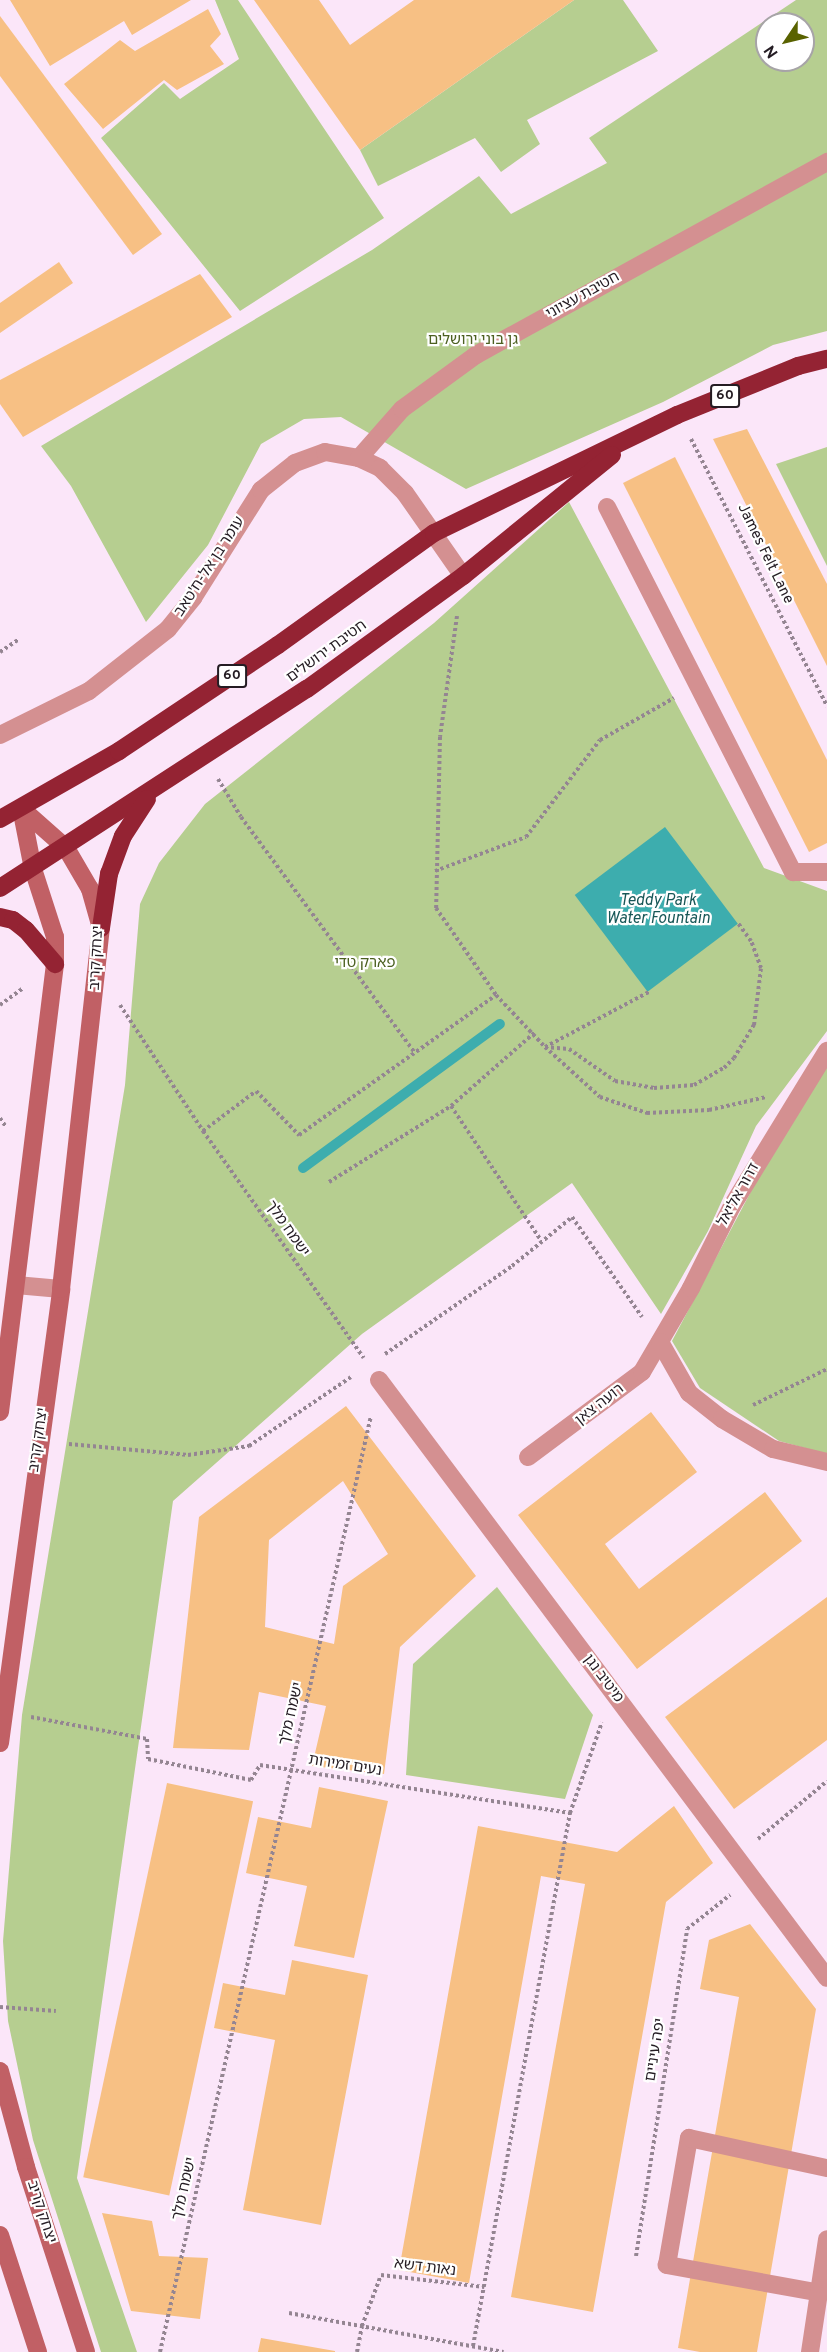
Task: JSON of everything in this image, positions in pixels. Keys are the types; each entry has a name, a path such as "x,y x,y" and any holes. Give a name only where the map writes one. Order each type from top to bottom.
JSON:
{"highway":[{"name":"חטיבת ירושלים","path":"21,808 119,751 214,688 434,533 532,483 627,442 677,415 798,366 827,359"},
{"name":"חטיבת ירושלים","path":"33,869 205,757 463,576 627,442"},
{"path":"101,928 109,874 123,836 153,791"},
{"name":"60","path":"0,819 21,808"},
{"name":"60","path":"0,888 33,869"},
{"path":"0,917 13,920 26,930 55,964"}],"street":[{"name":"חטיבת עציוני","path":"358,458 402,409 476,355 827,162"},
{"name":"עומר בן אל-ח'טאב","path":"0,735 90,691 168,630 193,598 261,490 295,463 325,452 358,458 380,468 434,533 463,576"},
{"path":"607,507 792,872 827,872"},
{"path":"0,1412 55,964 54,937 33,869 21,808"},
{"name":"יצחק קריב","path":"0,1743 38,1439 61,1289 101,928 90,888 66,848 21,808"},
{"name":"דרור אליאל","path":"660,1342 692,1288 732,1206 827,1051"},
{"path":"16,1285 61,1289"},
{"path":"660,1342 689,1393 722,1419 773,1449 827,1462"},
{"name":"רועה צאן","path":"528,1457 642,1372 660,1342"},
{"name":"מיטיב נגן","path":"374,1372 827,1978"},
{"name":"יצחק קריב","path":"0,2071 26,2167 86,2352"},
{"path":"821,2293 667,2265 689,2138 827,2168"},
{"path":"0,2235 38,2352"},
{"path":"810,2352 821,2293 827,2239"}],"path":[{"name":"James Felt Lane","path":"677,415 719,488 827,706"},
{"path":"463,576 440,737 435,871 436,908 496,995 545,1047 600,1097 647,1113 709,1110 803,1088"},
{"path":"0,652 19,639"},
{"path":"435,871 526,837 600,740 696,686"},
{"path":"205,757 241,817 416,1053"},
{"path":"545,1047 569,1049 615,1081 654,1088 694,1085 723,1068 734,1058 754,1025 761,968 751,941 738,923"},
{"name":"ישמח מלך","path":"98,970 203,1131 374,1372 291,1769 160,2352"},
{"path":"545,1047 649,992"},
{"path":"203,1131 256,1091 299,1136 496,995"},
{"path":"329,1182 451,1106 534,1033"},
{"path":"451,1106 540,1239"},
{"path":"38,1439 122,1451 188,1455 249,1446 374,1372 512,1266 540,1239 572,1216 660,1342"},
{"path":"722,1419 827,1369"},
{"path":"473,2346 570,1813 613,1692"},
{"name":"נעים זמירות","path":"3,1713 147,1739 148,1759 251,1780 260,1765 570,1813"},
{"path":"736,1857 827,1781"},
{"name":"יפה עיניים","path":"636,2256 687,1929 752,1878"},
{"path":"0,2007 56,2011"},
{"name":"נאות דשא","path":"357,2352 362,2326 381,2275 484,2287"},
{"path":"289,2313 503,2352"}],"green space":[{"path":"215,0 238,0 384,218 240,311 101,138 164,83 180,99 239,59"},
{"path":"574,0 623,0 658,51 527,120 540,144 501,172 475,138 378,186 360,150"},
{"name":"גן בוני ירושלים","path":"796,0 827,0 827,331 773,345 663,402 466,489 341,417 304,419 261,444 208,545 146,622 71,486 41,446 372,250 479,176 511,214 607,163 589,138 755,27 755,72 815,72 815,12 778,12"},
{"path":"827,447 827,566 776,464"},
{"name":"פארק טדי","path":"569,502 764,868 827,891 827,1031 756,1126 708,1231 661,1314 572,1183 362,1334 173,1501 77,2178 137,2352 101,2352 33,2140 8,2021 3,1941 22,1715 125,1085 140,904 159,863 205,804 434,623"},
{"path":"827,1066 827,1454 779,1441 700,1388 672,1341 775,1146"},
{"path":"497,1587 593,1715 565,1799 406,1775 413,1664"}],"water":[{"name":"Teddy Park Water Fountain","path":"665,827 738,924 648,992 575,895"}],"building":[{"path":"10,0 191,0 132,35 124,21 50,66"},
{"path":"254,0 319,0 350,45 414,0 574,0 360,150"},
{"path":"208,9 221,34 210,46 224,64 177,90 164,80 103,129 64,84 120,40 135,51"},
{"path":"0,16 162,234 133,255 0,76"},
{"path":"59,262 73,283 0,333 0,303"},
{"path":"200,274 232,317 23,437 0,404 0,380"},
{"path":"747,429 827,584 827,666 713,439"},
{"path":"675,457 827,760 827,843 809,852 623,483"},
{"path":"346,1406 476,1576 400,1647 384,1774 312,1766 326,1706 259,1692 249,1750 173,1748 199,1517","holes":["343,1481 388,1554 343,1586 334,1644 265,1627 269,1540"]},
{"path":"651,1412 697,1472 605,1544 639,1589 765,1492 802,1541 637,1669 518,1515"},
{"path":"827,1597 827,1740 734,1809 665,1717"},
{"path":"167,1783 253,1801 169,2195 83,2177"},
{"path":"319,1787 388,1801 354,1958 294,1946 307,1886 246,1873 258,1817 311,1828"},
{"path":"674,1806 713,1863 666,1902 593,2312 511,2297 585,1884 541,1876 469,2283 399,2270 478,1826 617,1852"},
{"path":"750,1924 816,2009 757,2352 700,2352 678,2348 739,1997 700,1989 709,1940"},
{"path":"292,1960 368,1975 321,2225 243,2210 275,2040 214,2028 223,1983 285,1995"},
{"path":"102,2213 152,2221 159,2256 208,2258 200,2319 131,2311"},
{"path":"261,2338 335,2351 335,2352 258,2352"}],"waterway":[{"path":"303,1168 500,1024"}]}
